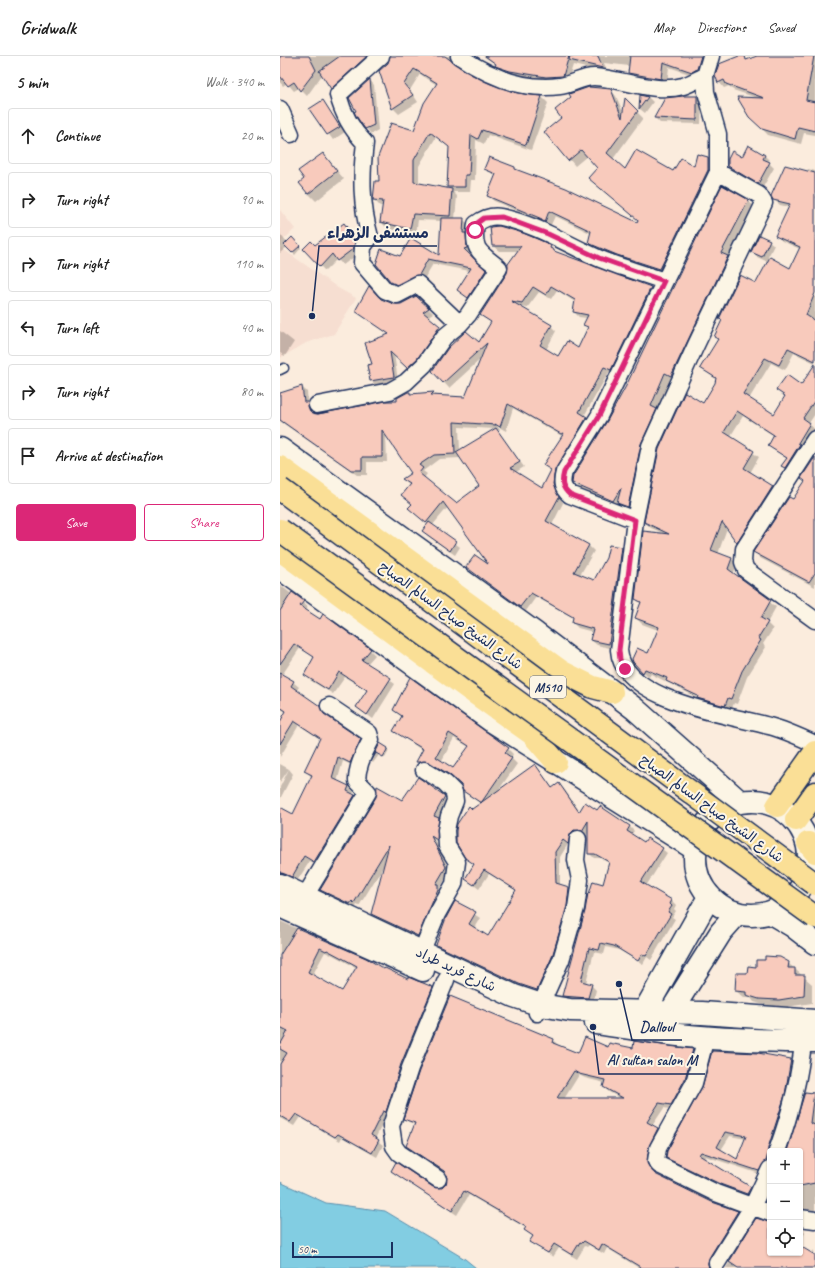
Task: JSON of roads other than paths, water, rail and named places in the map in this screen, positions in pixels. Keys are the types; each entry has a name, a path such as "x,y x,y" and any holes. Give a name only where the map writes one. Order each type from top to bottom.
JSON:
{"main road":[{"path":"280,467 560,672 593,687 612,692"},
{"name":"شارع الشيخ صباح السالم الصباح","path":"280,489 815,884"},
{"name":"شارع الشيخ صباح السالم الصباح","path":"280,530 815,916"},
{"path":"280,550 532,734 556,762"},
{"path":"777,806 815,752"},
{"path":"796,820 815,793"}],"street":[{"path":"381,56 338,95 343,112 356,134 365,143 361,176 365,220 370,237 363,247 362,263 386,290 397,295 418,284 460,324"},
{"path":"459,56 480,69 498,77 534,87 562,86 593,77 643,86 682,87 705,76"},
{"path":"635,520 570,495 564,489 561,482 564,472 599,416 718,172 718,134 706,92 705,76 711,56"},
{"path":"280,110 291,134"},
{"path":"718,172 759,195 764,203 655,431 645,468 635,520 619,650 620,660 625,669 647,687 672,700 771,726 815,744"},
{"path":"317,405 390,391 406,382 424,365 444,337 460,324 468,315 499,268 475,244 473,235 476,224 484,218 502,217 548,234 599,258 664,281"},
{"path":"815,439 744,549 742,556 746,570 815,620"},
{"path":"280,449 536,634 612,692 671,740 740,802"},
{"path":"280,568 492,721 695,849"},
{"path":"305,896 368,792 357,781 357,775 361,757 371,740 369,733 329,706"},
{"path":"421,953 437,914 454,884 456,862 447,846 449,816 456,798 454,792 445,783 424,770"},
{"path":"740,802 765,802 777,806 796,820 811,847 806,877 798,892 786,904 771,912 754,916 737,914 722,908 709,896 699,882 695,866 695,849 699,836 706,824 721,810 740,802"},
{"path":"539,1010 561,960 576,908 580,880 576,860 578,839"},
{"name":"شارع فريد طراد","path":"280,885 514,996 539,1010"},
{"path":"639,1020 709,896"},
{"name":"شارع فريد طراد","path":"280,906 446,980 568,1020 639,1020 670,1012 815,1021"},
{"path":"771,912 793,926 815,943"},
{"path":"662,1033 670,1012 720,932 737,914"},
{"path":"438,1179 399,1153 394,1146 390,1126 410,1068 446,980"},
{"name":"شارع فريد طراد","path":"639,1020 662,1033 706,1037 809,1041"},
{"path":"706,1037 694,1083 658,1148 656,1161 659,1165 694,1184 767,1212"},
{"path":"778,1148 792,1108 809,1041"},
{"path":"717,1263 752,1207 767,1175"},
{"path":"803,1218 815,1220"}],"water":[{"path":"280,1182 326,1203 385,1211 465,1259 476,1268 280,1268"}],"place":[{"name":"مستشفى الزهراء","path":"312,316"},
{"name":"Dalloul","path":"619,984"},
{"name":"Al sultan salon M","path":"593,1027"}]}
